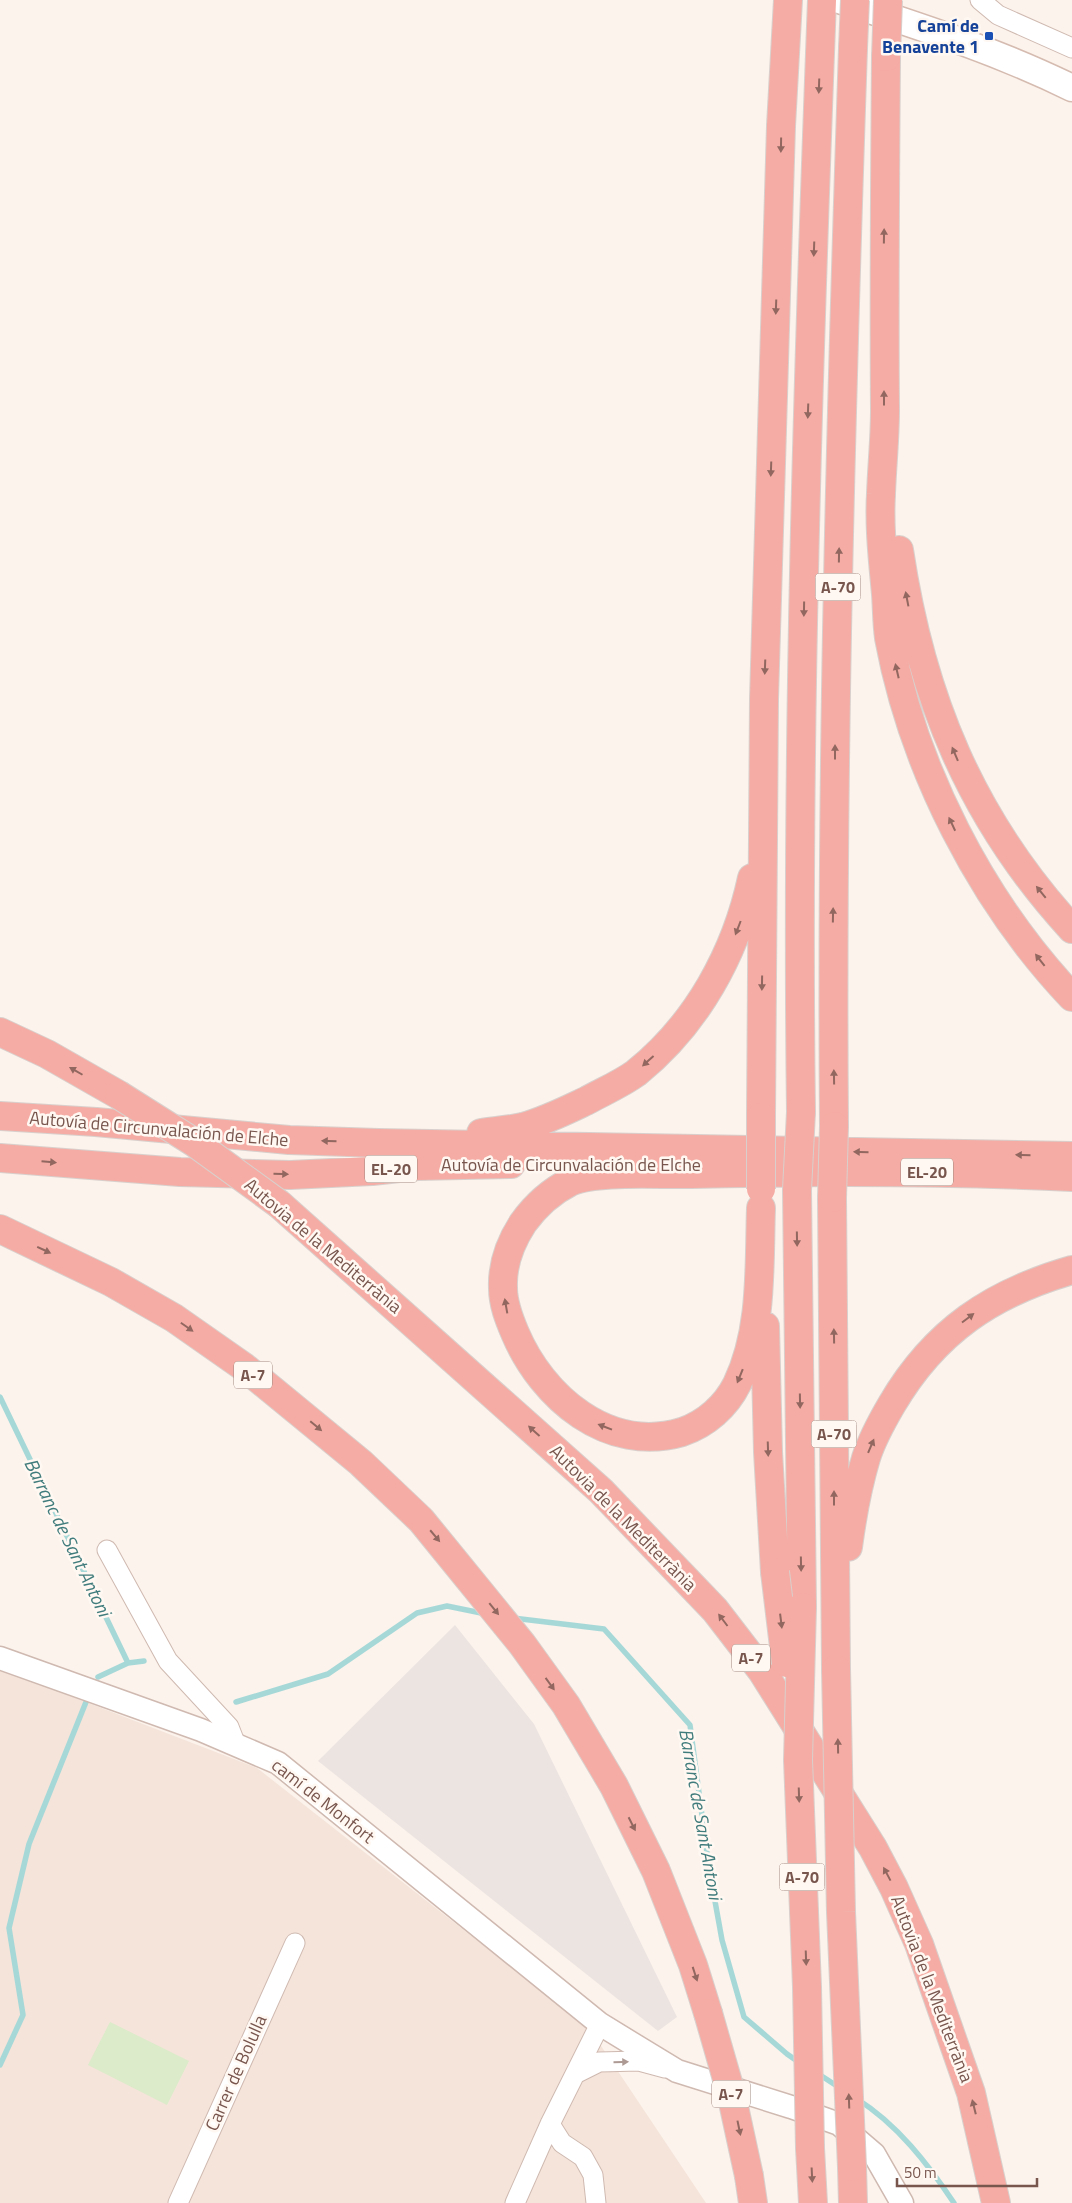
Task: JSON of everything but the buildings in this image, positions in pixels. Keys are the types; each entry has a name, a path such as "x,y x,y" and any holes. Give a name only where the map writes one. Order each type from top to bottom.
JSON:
{"highway":[{"name":"A-70","path":"814,2203 810,2148 798,1760 802,1607 790,1181 801,1112 799,940 800,767 807,434 822,0"},
{"name":"A-70","path":"853,2203 841,1912 836,1669 832,935 841,415 855,0"},
{"path":"888,0 883,259 885,447 881,496 889,636 902,692 919,742 935,787 958,838 1002,911 1052,975 1072,997"},
{"path":"787,13 781,126 764,699 760,1117 768,1452 776,1572 798,1760"},
{"path":"885,447 906,596 927,678 942,724 959,763 998,833 1022,869 1072,929"},
{"path":"378,1143 522,1127 556,1116 634,1074 679,1030 713,983 731,945 746,906 762,830"},
{"name":"Autovia de la Mediterrània","path":"0,1032 47,1054 119,1095 195,1143 279,1204 601,1491 715,1610 762,1671 873,1848 894,1888 919,1944 965,2075 986,2155 996,2203"},
{"name":"Autovía de Circunvalación de Elche","path":"0,1116 96,1122 289,1140 378,1143"},
{"name":"EL-20","path":"378,1143 1072,1156"},
{"name":"Autovía de Circunvalación de Elche","path":"0,1158 180,1172 290,1175 372,1171 417,1166 670,1162 790,1181"},
{"name":"EL-20","path":"790,1181 965,1172 1072,1177"},
{"path":"761,1198 756,1315 748,1355 736,1386 717,1412 695,1428 657,1437 638,1437 602,1427 581,1416 551,1389 535,1370 521,1348 508,1316 503,1289 506,1258 517,1233 535,1206 555,1190 574,1180 608,1175 790,1181"},
{"name":"A-7","path":"0,1230 103,1278 166,1313 244,1367 361,1463 421,1520 522,1644 566,1705 614,1786 656,1870 693,1966 731,2092 749,2176 752,2203"},
{"path":"835,1595 847,1552 854,1507 866,1457 876,1433 906,1380 933,1348 968,1317 1003,1295 1044,1278 1072,1270"}],"main road":[{"path":"839,0 944,35 1045,75 1072,88"}],"street":[{"path":"980,0 998,15 1072,48"},
{"path":"108,1550 168,1660 229,1726 236,1745"},
{"name":"camí de Monfort","path":"0,1658 201,1730 278,1763 600,2024 677,2071 792,2107 839,2124 874,2154 902,2203"},
{"name":"Carrer de Bolulla","path":"178,2203 295,1943"},
{"path":"515,2203 550,2124 600,2024"},
{"path":"575,2074 599,2062 639,2061 677,2071"},
{"path":"550,2124 562,2143 583,2157 593,2175 596,2203"}],"shaded area":[{"path":"455,1625 534,1724 677,2017 658,2031 318,1761"},
{"path":"0,1669 257,1768 589,2028 706,2203 0,2203"}],"green space":[{"path":"110,2022 189,2061 167,2105 88,2065"}],"waterway":[{"name":"Barranc de Sant Antoni","path":"0,1397 128,1663 144,1661"},
{"name":"Barranc de Sant Antoni","path":"236,1702 328,1674 417,1613 447,1606 486,1614"},
{"name":"Barranc de Sant Antoni","path":"513,1618 604,1629 690,1725 709,1868 722,1940 744,2017 800,2063"},
{"path":"98,1677 128,1663"},
{"path":"0,2065 23,2015 9,1928 29,1844 86,1702"},
{"name":"Barranc de Sant Antoni","path":"817,2073 840,2088"},
{"name":"Barranc de Sant Antoni","path":"857,2099 885,2120 911,2146 954,2203"}],"place":[{"name":"Camí de Benavente 1","path":"989,36"}]}
